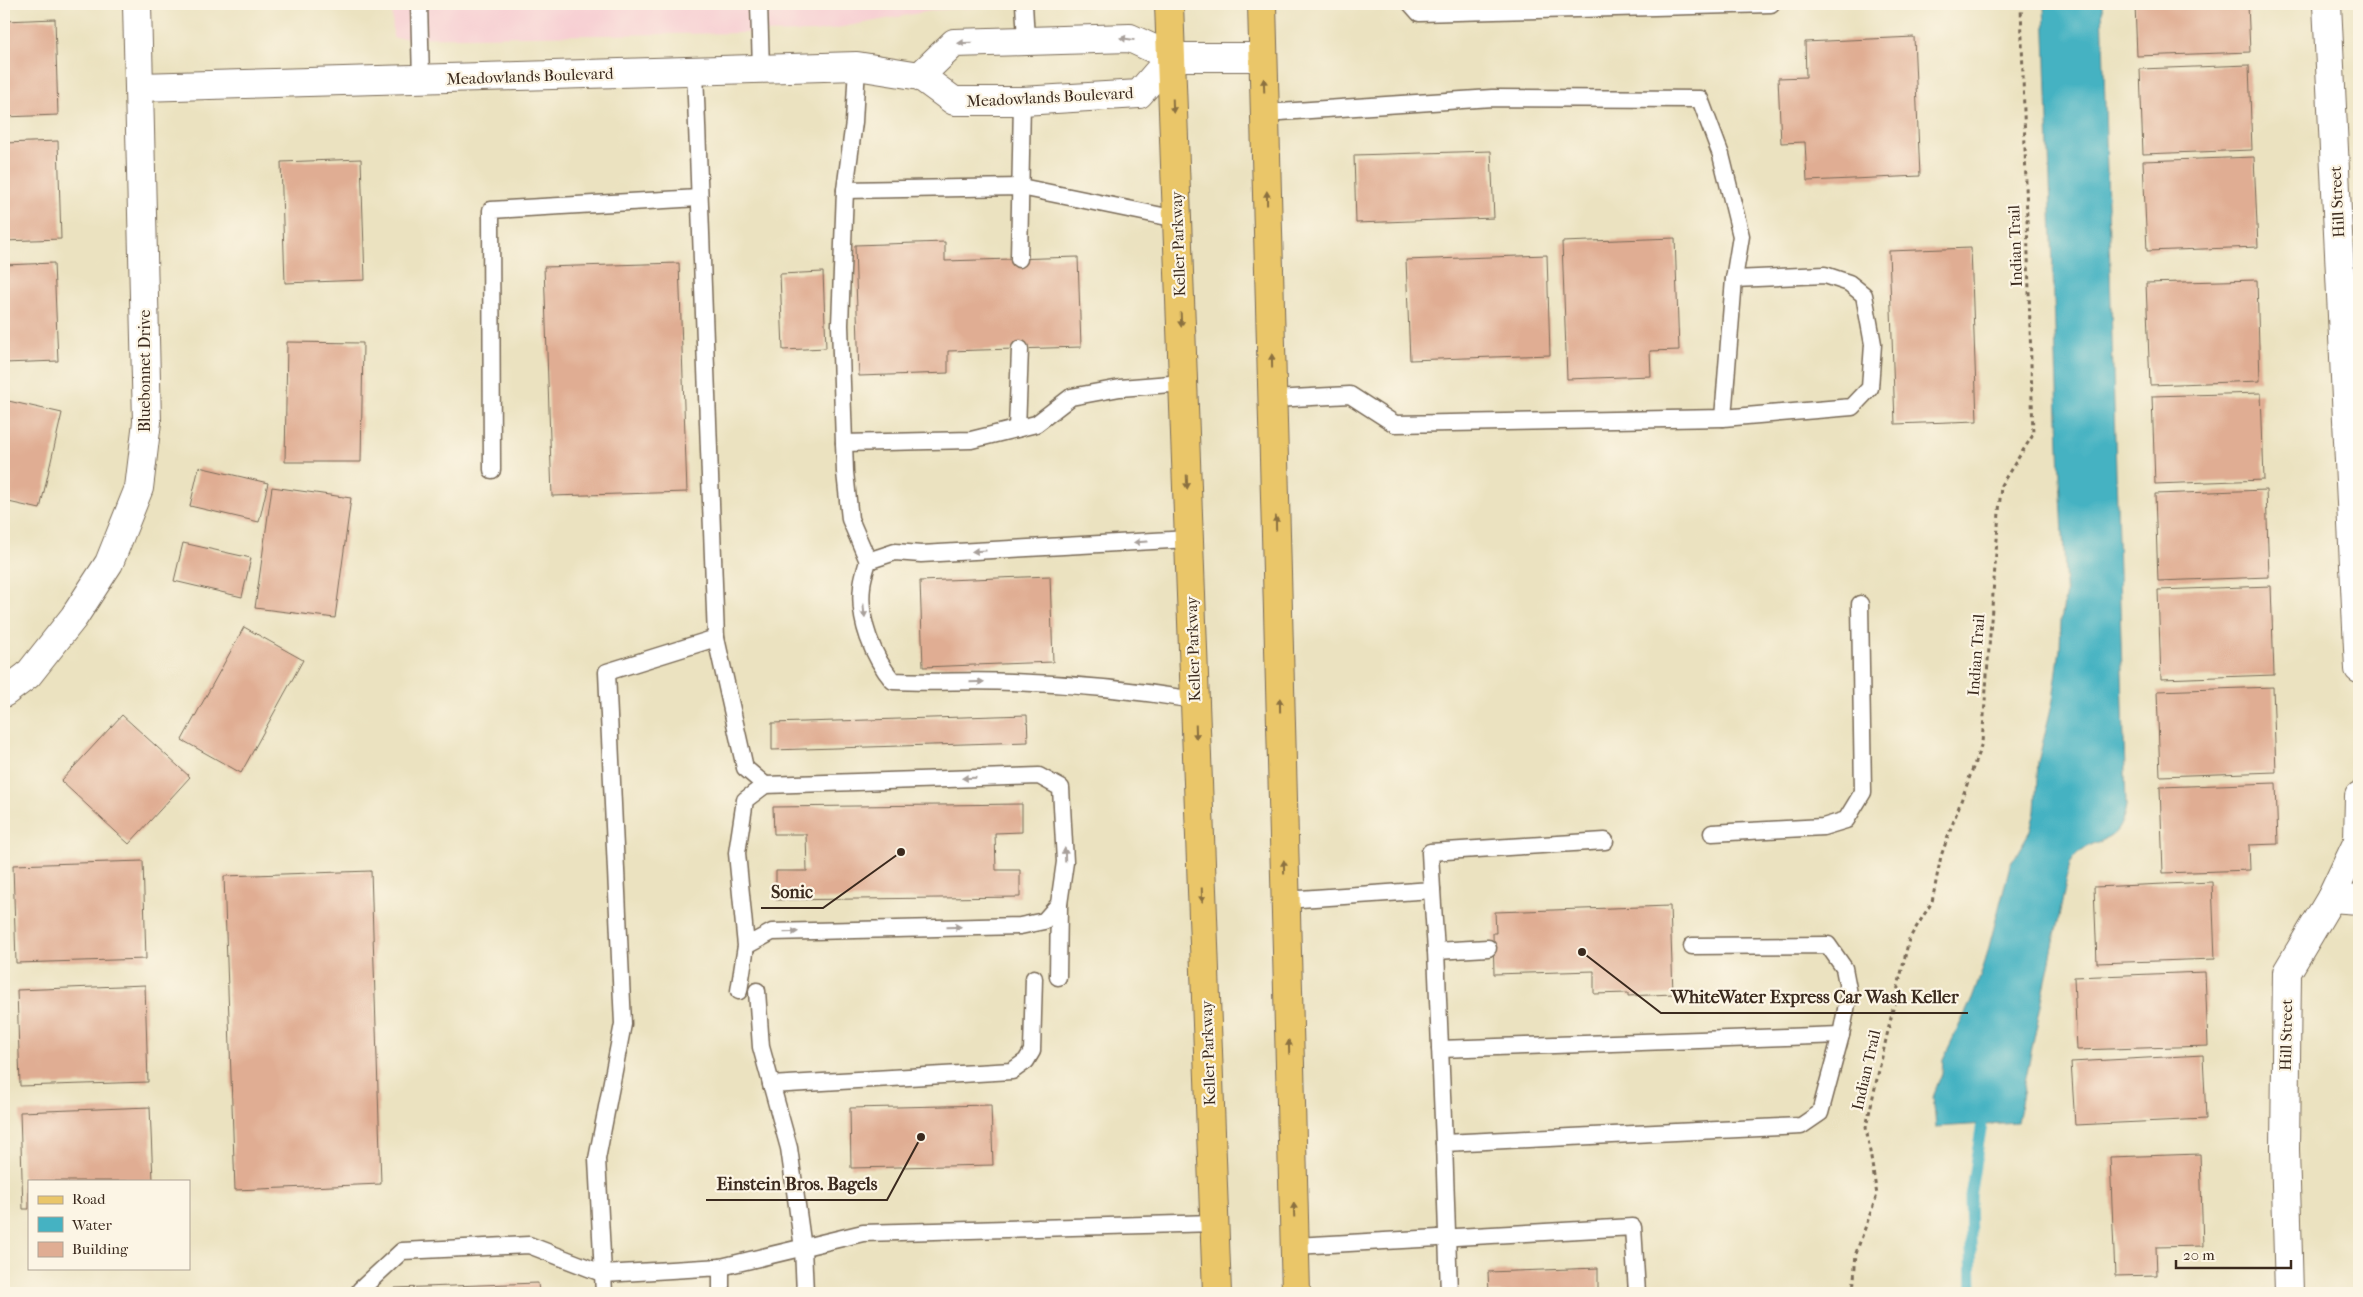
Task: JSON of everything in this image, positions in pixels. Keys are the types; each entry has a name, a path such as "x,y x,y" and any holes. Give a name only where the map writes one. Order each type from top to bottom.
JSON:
{"main road":[{"name":"Keller Parkway","path":"1170,4 1217,1293"},
{"path":"1262,4 1296,1293"}],"street":[{"name":"Bluebonnet Drive","path":"4,693 28,675 74,617 109,563 139,488 147,422 140,87 136,4"},
{"name":"Hill Street","path":"2327,4 2359,669"},
{"path":"920,76 954,43 1130,38 1171,57 1263,57"},
{"name":"Meadowlands Boulevard","path":"140,87 857,66 920,76 954,101 1022,101 1139,94 1171,57"},
{"name":"Hill Street","path":"2289,1293 2285,1149 2287,972 2331,898 2358,841 2359,796"},
{"path":"2331,898 2359,900"}],"lane":[{"path":"419,4 421,79"},
{"path":"759,4 761,69"},
{"path":"1024,4 1026,40"},
{"path":"1411,4 1419,13 1513,7 1771,4"},
{"path":"857,66 854,122 845,190 840,325 844,443 850,520 868,561 862,588 866,632 881,666 894,681 938,683 1010,681 1086,685 1134,690 1195,700"},
{"path":"695,71 716,638 745,768 765,785"},
{"path":"1265,113 1492,98 1700,99 1721,155 1741,236 1734,278 1723,418"},
{"path":"1019,259 1022,101"},
{"path":"845,190 1021,187 1177,219"},
{"path":"492,470 491,210 699,198"},
{"path":"1273,399 1350,395 1395,424 1723,418 1852,407 1870,388 1873,344 1864,295 1849,283 1825,275 1734,278"},
{"path":"1017,429 1020,349"},
{"path":"844,443 971,440 1036,424 1071,397 1120,388 1183,383"},
{"path":"868,561 895,552 921,554 1189,539"},
{"path":"1712,833 1823,827 1846,820 1863,792 1860,604"},
{"path":"604,1293 597,1159 623,1024 607,672 716,638"},
{"path":"740,992 746,946 737,853 745,800 765,785 1039,776 1061,788 1065,862 1059,904 1058,977"},
{"path":"1449,1293 1436,951 1430,852 1605,841"},
{"path":"1285,900 1432,890"},
{"path":"746,946 772,932 1020,926 1044,921 1059,904"},
{"path":"1444,1143 1802,1126 1820,1113 1841,1035 1849,994 1844,968 1828,945 1692,946"},
{"path":"1436,951 1488,948"},
{"path":"772,1085 1012,1071 1026,1061 1032,1051 1034,978"},
{"path":"757,991 761,1047 789,1148 803,1248 805,1293"},
{"path":"1440,1049 1841,1035"},
{"path":"360,1293 360,1290 402,1251 529,1245 604,1274 721,1267 863,1233 1215,1223"},
{"path":"1295,1246 1633,1227 1637,1293"},
{"path":"721,1267 722,1293"}],"path":[{"name":"Indian Trail","path":"1853,1293 1856,1253 1877,1195 1866,1127 1909,939 1932,902 1941,856 1982,743 2001,485 2034,434 2021,4"}],"shaded area":[{"path":"392,4 1043,4 936,10 815,32 393,38"}],"water":[{"path":"2044,4 2102,4 2126,806 2117,831 2110,837 2086,847 2070,863 2017,1122 1936,1127 1933,1096 1942,1073 1943,1059 1972,999 1984,966 2010,865 2030,831 2035,811 2038,762 2053,700 2060,649 2061,620 2066,592 2060,476"}],"building":[{"path":"2135,4 2248,4 2250,52 2137,56"},
{"path":"55,19 58,115 4,117 4,21"},
{"path":"1914,37 1920,176 1807,181 1805,142 1781,143 1778,78 1806,77 1805,42"},
{"path":"2249,65 2252,150 2143,154 2140,69"},
{"path":"58,141 61,239 4,241 4,143"},
{"path":"1491,151 1494,218 1356,223 1354,155"},
{"path":"2254,157 2258,247 2147,251 2143,161"},
{"path":"361,159 365,280 285,283 281,162"},
{"path":"1675,238 1679,350 1650,351 1651,376 1567,379 1562,242"},
{"path":"945,242 945,261 1078,257 1081,347 948,351 948,373 859,376 855,245"},
{"path":"1971,248 1977,421 1895,424 1889,251"},
{"path":"1547,255 1550,355 1410,360 1406,260"},
{"path":"54,263 58,361 4,363 4,265"},
{"path":"679,263 687,492 552,496 544,267"},
{"path":"823,272 826,348 783,350 780,274"},
{"path":"2257,280 2260,381 2150,385 2146,283"},
{"path":"287,342 363,343 361,462 285,462"},
{"path":"2261,393 2264,480 2155,484 2152,396"},
{"path":"4,400 62,413 40,509 4,501"},
{"path":"199,467 268,483 259,522 190,506"},
{"path":"272,487 351,498 335,618 255,608"},
{"path":"2266,490 2269,577 2158,581 2155,494"},
{"path":"183,543 251,558 242,597 174,581"},
{"path":"1050,576 1053,662 923,667 920,581"},
{"path":"2271,586 2274,675 2161,679 2158,590"},
{"path":"244,627 303,660 241,773 182,740"},
{"path":"2273,687 2276,772 2160,776 2157,691"},
{"path":"122,715 190,777 129,844 61,781"},
{"path":"1027,715 1028,742 772,750 772,723"},
{"path":"2276,783 2278,844 2249,845 2250,870 2163,873 2160,787"},
{"path":"1022,804 1022,832 995,833 996,870 1020,870 1020,897 776,900 776,871 807,871 806,834 774,834 773,807"},
{"path":"143,861 146,959 16,963 13,865"},
{"path":"371,871 381,1184 235,1190 224,876"},
{"path":"2212,882 2215,959 2097,963 2094,887"},
{"path":"1670,906 1673,994 1628,996 1628,993 1594,994 1594,971 1494,974 1493,933 1496,933 1495,912"},
{"path":"2205,972 2208,1046 2077,1050 2074,977"},
{"path":"145,985 148,1082 20,1086 17,990"},
{"path":"2203,1055 2206,1119 2075,1125 2071,1062"},
{"path":"991,1105 993,1165 851,1168 850,1108"},
{"path":"150,1107 153,1180 28,1180 28,1209 23,1209 20,1112"},
{"path":"2200,1154 2203,1246 2156,1247 2157,1275 2115,1276 2110,1157"},
{"path":"1598,1268 1598,1293 1489,1293 1488,1272"},
{"path":"538,1283 539,1293 395,1293 395,1288"}],"waterway":[{"path":"1972,1293 1970,1196 1984,1111"}],"place":[{"name":"Sonic","path":"901,852"},
{"name":"WhiteWater Express Car Wash Keller","path":"1582,952"},
{"name":"Einstein Bros. Bagels","path":"921,1137"}]}
